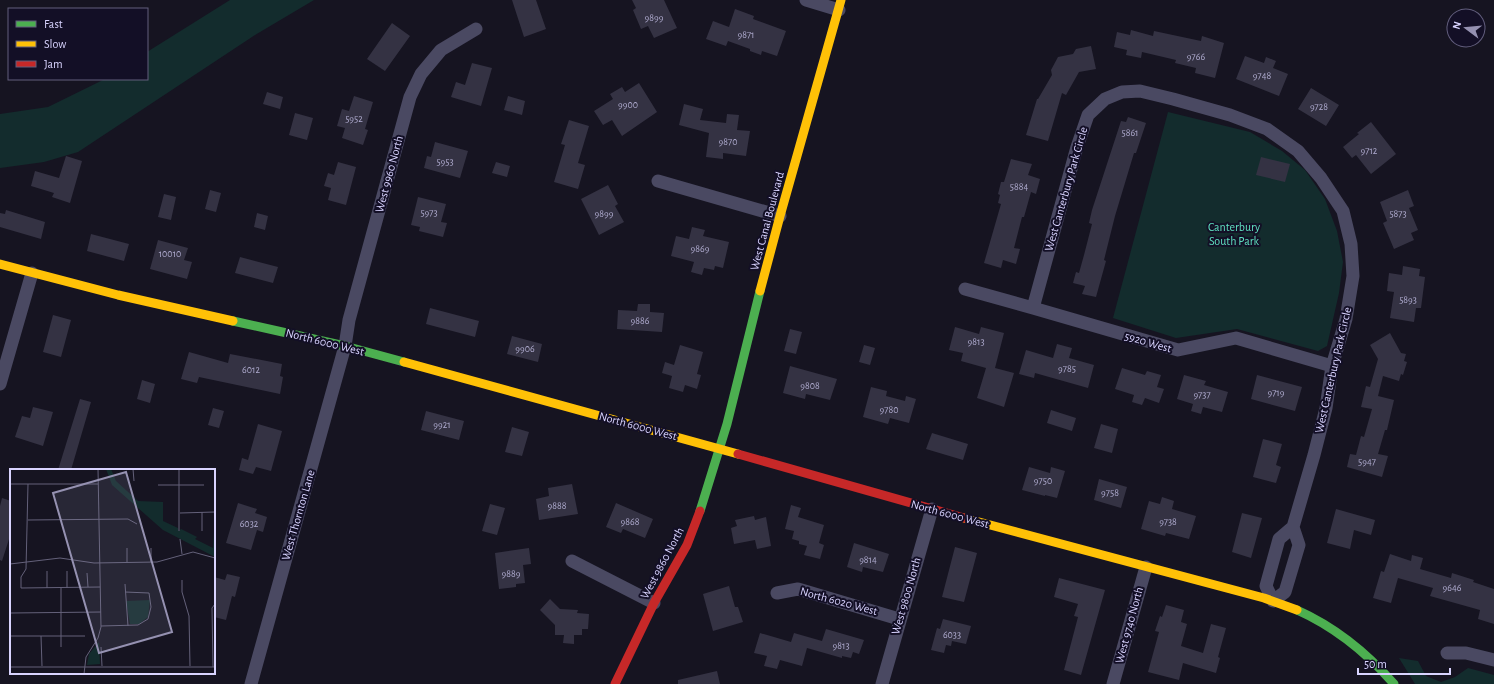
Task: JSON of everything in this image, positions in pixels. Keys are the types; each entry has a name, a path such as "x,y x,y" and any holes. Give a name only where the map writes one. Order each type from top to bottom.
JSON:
{"street":[{"path":"806,0 840,5"},
{"name":"West Canal Boulevard","path":"719,449 727,424 739,372 780,216 840,5"},
{"name":"West 9960 North","path":"345,346 349,320 410,97 421,74 440,50 476,29"},
{"name":"West Canterbury Park Circle","path":"1033,308 1077,146 1088,115 1105,99 1122,92 1140,91 1173,99 1230,115 1267,129 1298,151 1321,178 1343,211 1351,244 1353,276 1346,320 1332,366 1326,408 1293,527"},
{"path":"658,181 780,216"},
{"name":"North 6000 West","path":"0,264 118,294 345,346 932,509 1273,601 1312,617 1332,629 1365,654 1384,671 1394,684"},
{"path":"0,384 32,273"},
{"name":"5920 West","path":"965,289 1178,350 1236,338 1332,366"},
{"name":"West Thornton Lane","path":"251,684 345,346"},
{"name":"West 9860 North","path":"615,684 654,603 687,545 704,501 719,449"},
{"name":"West 9800 North","path":"882,684 899,619 932,509"},
{"path":"1293,527 1299,545 1285,592 1273,601 1266,586 1279,540 1293,527"},
{"path":"572,561 654,603"},
{"name":"West 9740 North","path":"1113,684 1146,567"},
{"name":"North 6020 West","path":"777,593 798,589 899,619"},
{"path":"1447,653 1466,653 1494,660"}],"green space":[{"path":"230,0 314,0 255,35 78,152 44,162 0,168 0,114 48,107 103,80 148,80 148,51"},
{"name":"Canterbury South Park","path":"1168,112 1250,132 1282,151 1305,170 1325,199 1337,231 1343,262 1339,293 1327,346 1318,351 1237,329 1176,338 1113,318"},
{"path":"1399,658 1418,661 1426,676 1441,682 1455,677 1468,668 1494,675 1494,684 1415,684"}],"building":[{"path":"512,0 536,0 546,29 524,37"},
{"path":"632,0 664,0 677,28 654,38 648,26 641,29 633,10 636,8"},
{"path":"735,9 754,16 753,19 786,31 777,56 762,51 761,55 750,51 750,49 728,41 726,46 706,39 713,21 729,27"},
{"path":"392,23 410,36 385,71 367,59"},
{"path":"1131,30 1153,36 1154,31 1201,41 1202,36 1224,43 1215,78 1195,73 1196,68 1175,63 1176,60 1142,52 1141,58 1126,55 1127,50 1114,47 1117,32 1130,35"},
{"path":"1091,46 1096,69 1079,72 1066,95 1062,93 1048,141 1026,135 1037,99 1052,75 1051,70 1058,57 1073,54 1076,49"},
{"path":"1245,56 1264,63 1266,57 1276,61 1273,68 1288,74 1279,96 1236,79"},
{"path":"472,63 492,68 481,106 451,97 456,82 465,85"},
{"path":"639,83 657,112 622,136 612,120 603,125 594,111 613,99 610,94 622,87 625,92"},
{"path":"1311,88 1339,105 1326,126 1298,109"},
{"path":"267,92 283,97 280,109 263,104"},
{"path":"354,96 373,102 365,129 368,130 363,145 342,138 345,128 337,126 342,109 349,111"},
{"path":"508,96 525,101 522,115 504,110"},
{"path":"684,104 703,109 700,120 726,123 727,114 739,115 737,130 750,131 746,156 723,153 723,159 706,157 709,133 679,125"},
{"path":"295,113 313,118 307,140 289,135"},
{"path":"1128,117 1146,123 1136,153 1134,153 1115,216 1104,260 1106,261 1096,297 1082,294 1085,286 1073,283 1076,272 1079,273 1092,224 1089,223 1092,210 1121,121 1126,122"},
{"path":"569,120 589,126 578,163 585,165 578,189 554,182 565,145 561,144"},
{"path":"1371,122 1396,154 1371,174 1356,155 1352,158 1343,147"},
{"path":"435,142 468,151 460,178 424,168 427,156 431,157"},
{"path":"66,156 82,161 70,203 52,197 54,193 31,186 35,171 59,178"},
{"path":"1261,157 1290,164 1285,182 1256,175"},
{"path":"1011,159 1032,164 1028,175 1040,179 1036,194 1031,192 1024,217 1022,217 1014,248 1020,249 1016,264 1003,260 1001,268 984,263 1001,204 998,203 1000,195 998,194 1001,182 1004,182"},
{"path":"338,162 356,167 346,205 328,200 331,188 324,186 328,173 334,175"},
{"path":"496,162 510,166 507,177 492,173"},
{"path":"608,185 618,204 615,206 624,222 599,235 581,199"},
{"path":"210,190 221,193 216,212 205,209"},
{"path":"1408,190 1414,206 1409,208 1418,230 1411,233 1414,240 1394,249 1383,223 1387,221 1380,202"},
{"path":"164,194 176,197 171,220 158,217"},
{"path":"418,197 446,204 441,222 447,223 443,237 419,231 420,227 411,225"},
{"path":"6,210 45,222 41,239 0,227 0,213 5,214"},
{"path":"257,213 268,216 265,230 254,227"},
{"path":"692,227 705,230 703,236 729,242 723,268 715,266 714,270 704,268 702,275 691,272 694,262 671,256 676,236 689,239"},
{"path":"91,234 129,244 124,261 87,251"},
{"path":"158,240 188,248 184,260 192,262 187,279 150,269"},
{"path":"240,257 278,267 273,283 235,273"},
{"path":"1403,266 1420,269 1419,276 1425,277 1421,308 1416,308 1414,322 1390,318 1394,292 1387,291 1389,273 1402,275"},
{"path":"638,304 650,304 650,312 664,313 662,332 617,329 618,310 637,311"},
{"path":"430,308 479,321 475,337 426,324"},
{"path":"53,315 71,320 61,357 43,352"},
{"path":"955,327 979,334 981,327 1004,333 995,368 1014,373 1004,407 977,398 986,368 961,361 963,353 949,350"},
{"path":"790,329 802,332 796,354 784,351"},
{"path":"1390,333 1401,353 1406,354 1404,361 1407,362 1403,375 1401,374 1399,381 1383,376 1378,396 1394,400 1387,430 1385,430 1378,454 1388,456 1382,477 1347,467 1350,454 1356,455 1361,436 1364,437 1372,409 1361,407 1366,386 1370,387 1378,359 1370,345"},
{"path":"512,336 542,344 538,362 507,354"},
{"path":"1057,344 1072,348 1069,358 1094,365 1088,388 1035,373 1034,378 1019,374 1026,350 1053,358"},
{"path":"680,345 703,352 697,374 701,375 697,389 685,385 683,392 669,388 672,376 662,373 665,362 674,365"},
{"path":"864,345 875,348 870,365 859,362"},
{"path":"189,352 228,363 230,354 282,364 280,376 283,377 280,394 199,377 197,383 181,379"},
{"path":"790,366 837,379 830,400 806,394 805,399 783,393"},
{"path":"1122,368 1145,375 1147,371 1161,375 1157,387 1164,389 1159,403 1145,398 1142,405 1132,402 1134,395 1115,389"},
{"path":"1184,375 1206,381 1204,385 1228,392 1222,412 1203,407 1201,414 1191,411 1193,404 1177,399"},
{"path":"1257,375 1302,387 1295,411 1251,399"},
{"path":"142,380 155,384 150,403 137,399"},
{"path":"871,387 887,391 886,396 905,401 906,396 916,399 909,423 890,418 888,424 863,417"},
{"path":"80,399 91,402 71,469 58,469"},
{"path":"33,407 53,412 43,446 15,437 22,416 30,418"},
{"path":"213,408 224,411 219,428 208,425"},
{"path":"1051,410 1076,418 1072,431 1047,423"},
{"path":"426,411 464,421 459,440 421,430"},
{"path":"258,424 282,431 271,471 256,467 253,474 239,470 242,458 248,460"},
{"path":"1101,424 1118,429 1112,453 1094,448"},
{"path":"512,427 529,432 522,456 505,452"},
{"path":"932,433 968,444 963,460 926,449"},
{"path":"1263,439 1282,444 1276,465 1281,467 1276,483 1253,477"},
{"path":"1029,467 1050,473 1051,467 1065,471 1057,498 1022,490"},
{"path":"1099,479 1127,487 1121,508 1094,500"},
{"path":"572,484 578,514 539,520 536,499 549,496 548,488"},
{"path":"1162,497 1174,501 1172,509 1196,516 1189,539 1166,533 1165,536 1141,529 1149,501 1160,504"},
{"path":"2,498 10,501 10,536 2,561 0,560 0,506"},
{"path":"238,503 257,509 255,513 267,517 263,532 257,530 251,550 226,543"},
{"path":"616,503 653,519 645,538 623,529 621,533 606,527"},
{"path":"490,504 505,508 497,535 482,531"},
{"path":"791,505 801,508 798,517 824,525 819,543 824,545 820,559 804,555 807,546 799,544 799,541 792,539 794,531 785,529"},
{"path":"1336,509 1375,520 1371,535 1354,530 1350,549 1327,543"},
{"path":"1242,513 1262,518 1251,558 1232,552"},
{"path":"754,516 755,520 766,517 771,546 757,549 755,540 734,544 731,528 737,526 735,520"},
{"path":"854,543 889,554 883,572 863,567 862,572 847,567"},
{"path":"955,547 977,553 964,602 942,597"},
{"path":"529,548 531,564 523,565 525,583 516,584 516,587 499,589 495,553"},
{"path":"1390,554 1411,561 1412,555 1423,558 1420,569 1451,578 1452,573 1474,580 1473,582 1494,589 1494,624 1478,619 1480,610 1430,596 1433,588 1398,578 1391,603 1373,598 1381,571 1384,572"},
{"path":"227,574 240,577 235,597 232,596 226,620 215,617 215,577 225,580"},
{"path":"1059,578 1105,590 1081,675 1064,670 1078,617 1074,616 1078,604 1054,597"},
{"path":"729,586 735,607 738,607 743,622 713,631 703,594"},
{"path":"550,599 560,609 578,610 577,613 589,614 588,629 582,629 582,635 574,635 574,644 563,643 564,635 555,635 555,625 540,610"},
{"path":"1166,605 1184,610 1181,622 1187,624 1181,646 1203,653 1211,624 1226,628 1218,657 1220,658 1216,673 1183,663 1179,680 1148,672 1159,632 1155,631 1160,616 1162,617"},
{"path":"943,619 971,626 966,644 952,641 951,646 946,645 944,653 931,650 937,628 940,629"},
{"path":"826,629 864,640 859,654 853,652 851,658 842,656 842,658 807,648 802,666 780,660 777,669 764,666 767,656 754,653 760,633 791,642 794,633 822,641"},
{"path":"717,671 720,684 678,684 678,680"}],"traffic: fast":[{"path":"700,511 727,424 760,291"},
{"path":"233,321 345,346 404,362"},
{"path":"1297,610 1324,624 1350,642 1373,662 1394,684"}],"traffic: slow":[{"path":"760,291 841,0"},
{"path":"0,264 118,295 233,321"},
{"path":"404,362 738,454"},
{"path":"964,518 1264,598 1297,610"}],"traffic: jam":[{"path":"738,454 964,518"},
{"path":"615,684 654,603 687,545 700,511"}]}
